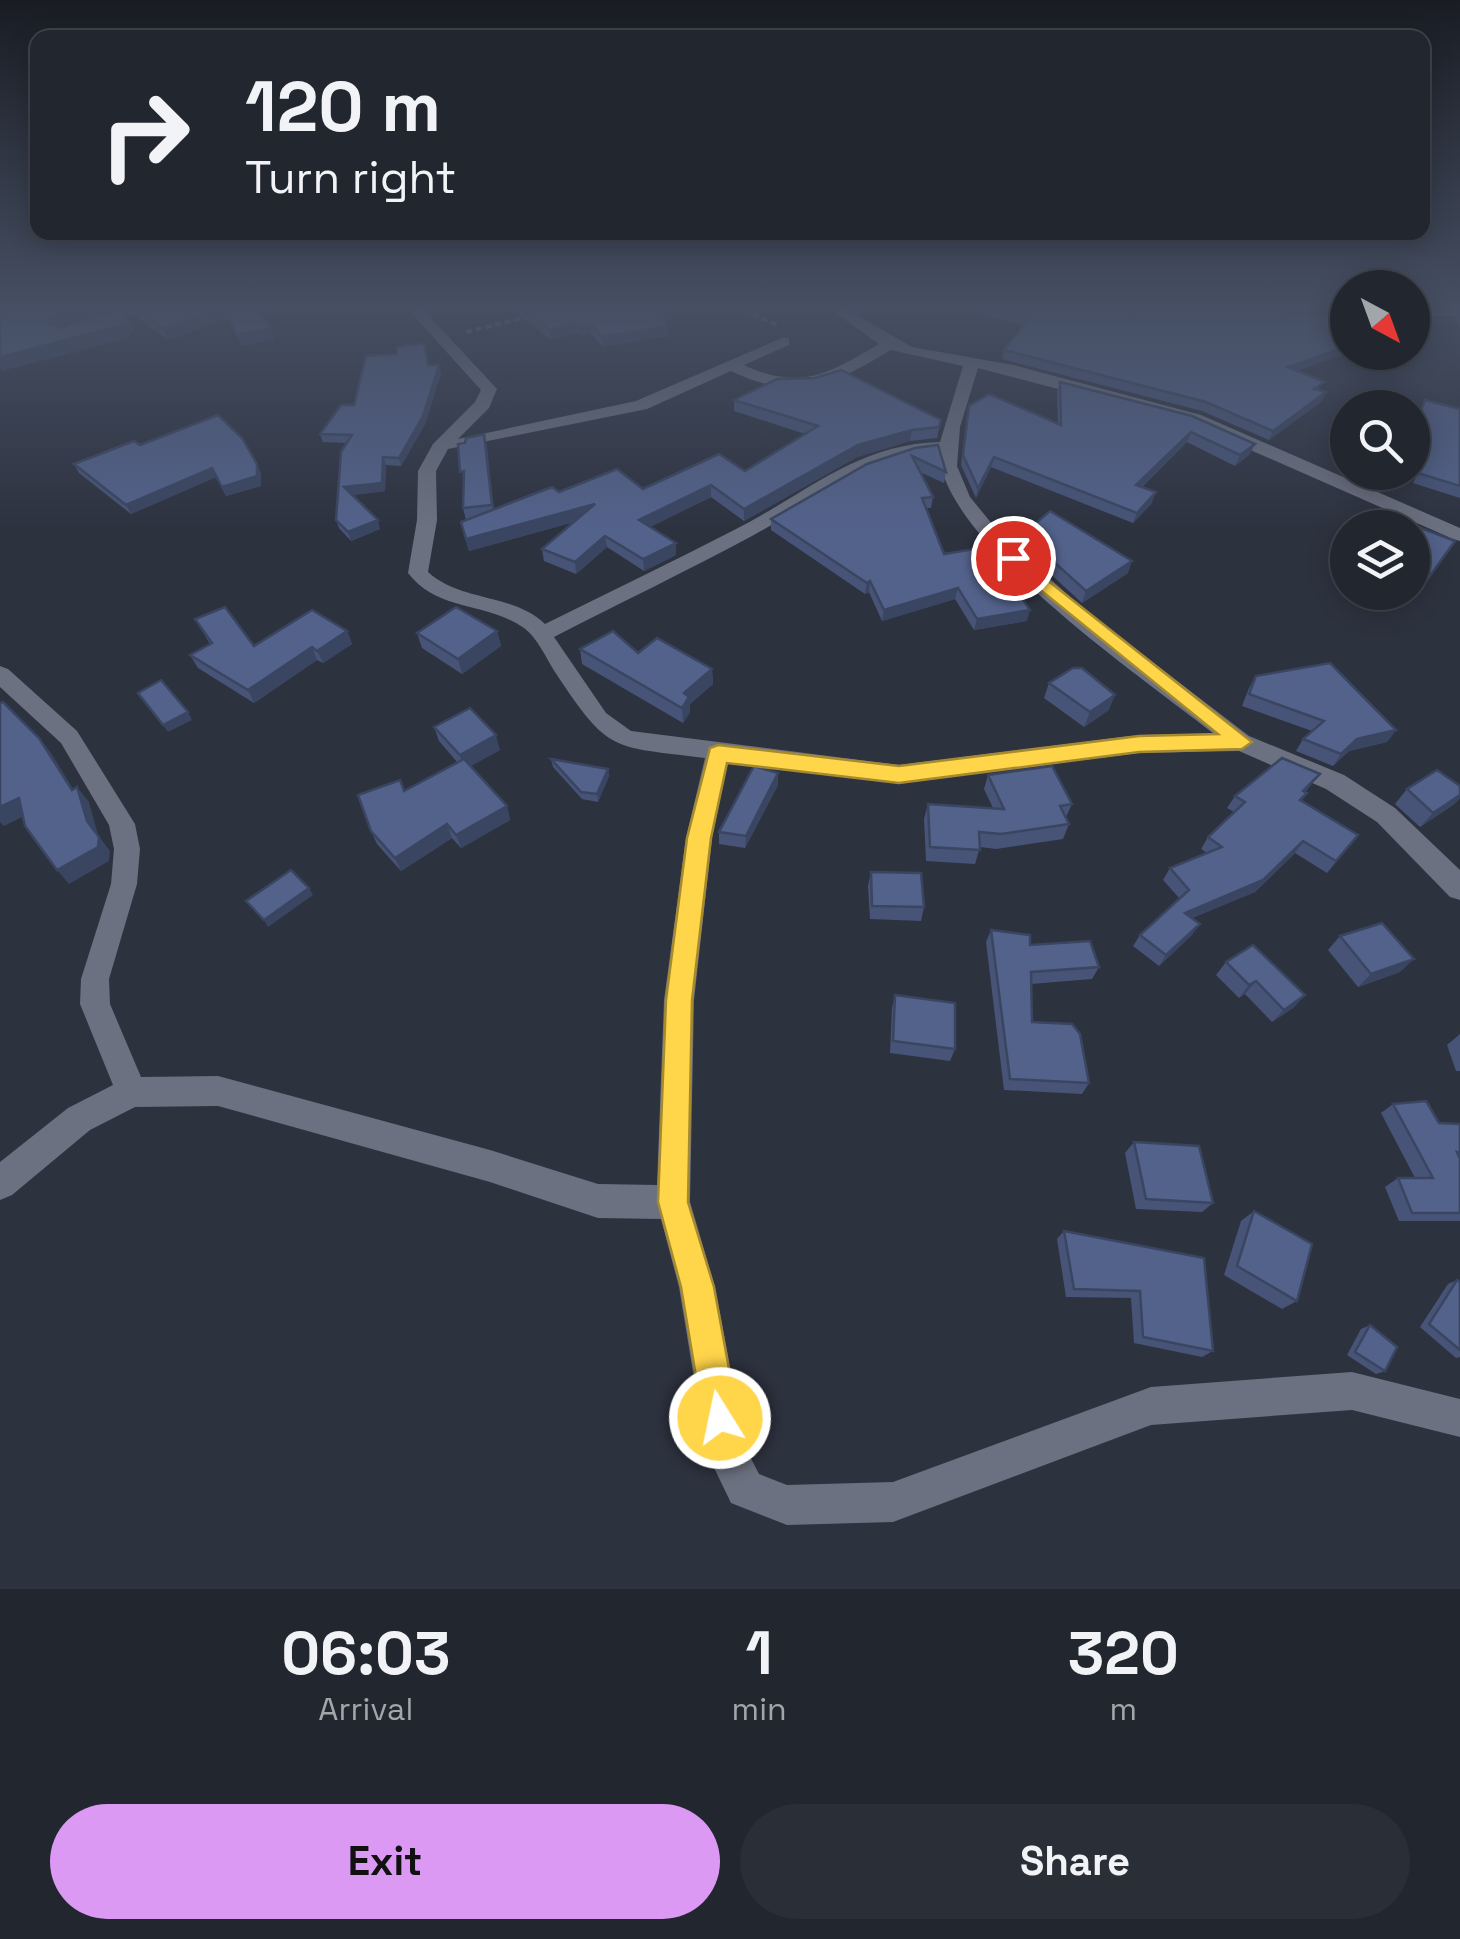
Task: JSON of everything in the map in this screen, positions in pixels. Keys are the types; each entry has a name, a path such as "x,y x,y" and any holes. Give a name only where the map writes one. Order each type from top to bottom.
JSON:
{"street":[{"path":"482,381 489,389 483,404 439,448 427,470 428,520 418,573 438,592 501,606 535,625 598,719 625,738 718,754 899,774 1139,744 1242,742"},
{"path":"439,448 641,404 696,381"},
{"path":"765,381 791,387 824,381"},
{"path":"966,381 947,447 949,470 963,502 996,543 1242,742 1335,782 1386,815 1460,890"},
{"path":"1053,381 1154,405 1195,420 1460,535"},
{"path":"542,634 749,530 864,462 909,448 947,447"},
{"path":"5,686 69,737 122,824 126,849 124,884 95,979 95,1004 103,1031 132,1092"},
{"path":"718,754 699,838 679,1000 673,1202 698,1287 726,1451 745,1489 786,1504 893,1502 1151,1406 1352,1390 1460,1418"},
{"path":"0,1183 80,1119 132,1092 218,1091 490,1166 598,1201 673,1202"}],"building":[{"path":"360,381 434,381 423,416 399,458 383,457 382,483 344,487 378,520 348,532 336,520 341,452 352,435 320,434 341,405 354,405"},
{"path":"773,381 863,381 941,420 939,427 858,445 744,509 711,485 639,520 676,543 643,559 605,536 575,562 542,549 595,504 466,539 461,522 552,487 559,492 617,469 643,489 719,454 745,471 818,426 734,400"},
{"path":"1125,381 1325,382 1314,389 1326,392 1273,431 1206,402"},
{"path":"1060,382 1192,416 1255,444 1240,455 1191,432 1136,485 1156,492 1137,513 994,457 978,488 963,455 969,406 989,394 1061,425"},
{"path":"1430,401 1460,409 1460,486 1430,477"},
{"path":"218,415 242,438 257,464 257,476 222,487 212,468 126,505 74,464 134,441 140,445"},
{"path":"484,434 492,505 463,508 464,471 460,472 458,444"},
{"path":"938,445 946,472 912,456 933,497 922,498 944,554 974,549 986,566 995,558 1030,610 977,619 958,588 884,610 870,581 867,583 771,519 867,464 915,448"},
{"path":"1050,511 1132,561 1086,591 1023,534"},
{"path":"1430,531 1455,541 1430,576"},
{"path":"225,607 254,646 312,610 347,631 317,651 312,647 248,690 190,655 212,643 195,619"},
{"path":"456,607 497,631 458,659 417,633"},
{"path":"613,631 638,653 657,638 712,669 684,693 689,697 682,708 580,649"},
{"path":"1330,663 1396,730 1357,739 1341,754 1303,739 1324,721 1249,694 1256,676"},
{"path":"1073,668 1082,668 1115,695 1090,712 1049,683"},
{"path":"161,680 188,712 163,725 138,693"},
{"path":"3,702 39,738 72,790 77,787 87,821 99,837 98,847 57,870 25,826 19,798 0,807"},
{"path":"470,708 496,735 460,755 434,727"},
{"path":"1282,758 1320,774 1303,791 1307,793 1300,800 1358,835 1336,861 1303,841 1263,880 1185,913 1200,924 1166,955 1140,935 1189,890 1170,868 1222,847 1208,837 1245,802 1235,796"},
{"path":"464,759 507,806 456,835 447,824 395,858 371,831 358,795 400,780 404,791"},
{"path":"551,759 608,769 597,794 581,792"},
{"path":"754,766 778,773 746,836 719,832"},
{"path":"1052,766 1072,804 1060,806 1069,824 1001,834 979,832 980,850 930,847 928,804 1004,809 988,775"},
{"path":"1437,770 1460,786 1460,795 1433,813 1407,789"},
{"path":"291,870 309,888 264,920 246,901"},
{"path":"871,872 921,873 924,907 872,906"},
{"path":"1382,923 1414,959 1371,974 1340,936"},
{"path":"991,930 1030,935 1030,945 1090,941 1099,967 1031,972 1032,1022 1072,1024 1080,1034 1089,1083 1010,1079"},
{"path":"1253,945 1305,995 1284,1010 1256,981 1249,985 1226,962"},
{"path":"895,995 955,1003 955,1049 893,1041"},
{"path":"1426,1101 1439,1123 1460,1124 1460,1213 1412,1213 1398,1178 1433,1178 1393,1104"},
{"path":"1134,1142 1199,1146 1213,1203 1146,1199"},
{"path":"1254,1211 1312,1244 1297,1301 1237,1266"},
{"path":"1064,1231 1204,1258 1213,1351 1143,1337 1140,1291 1074,1289"},
{"path":"1457,1280 1460,1282 1460,1350 1429,1324"},
{"path":"1370,1325 1397,1347 1385,1371 1355,1352"}],"route":[{"path":"720,1418 698,1287 673,1202 679,1000 699,838 718,754 899,774 1139,744 1242,742 1013,558"}]}
